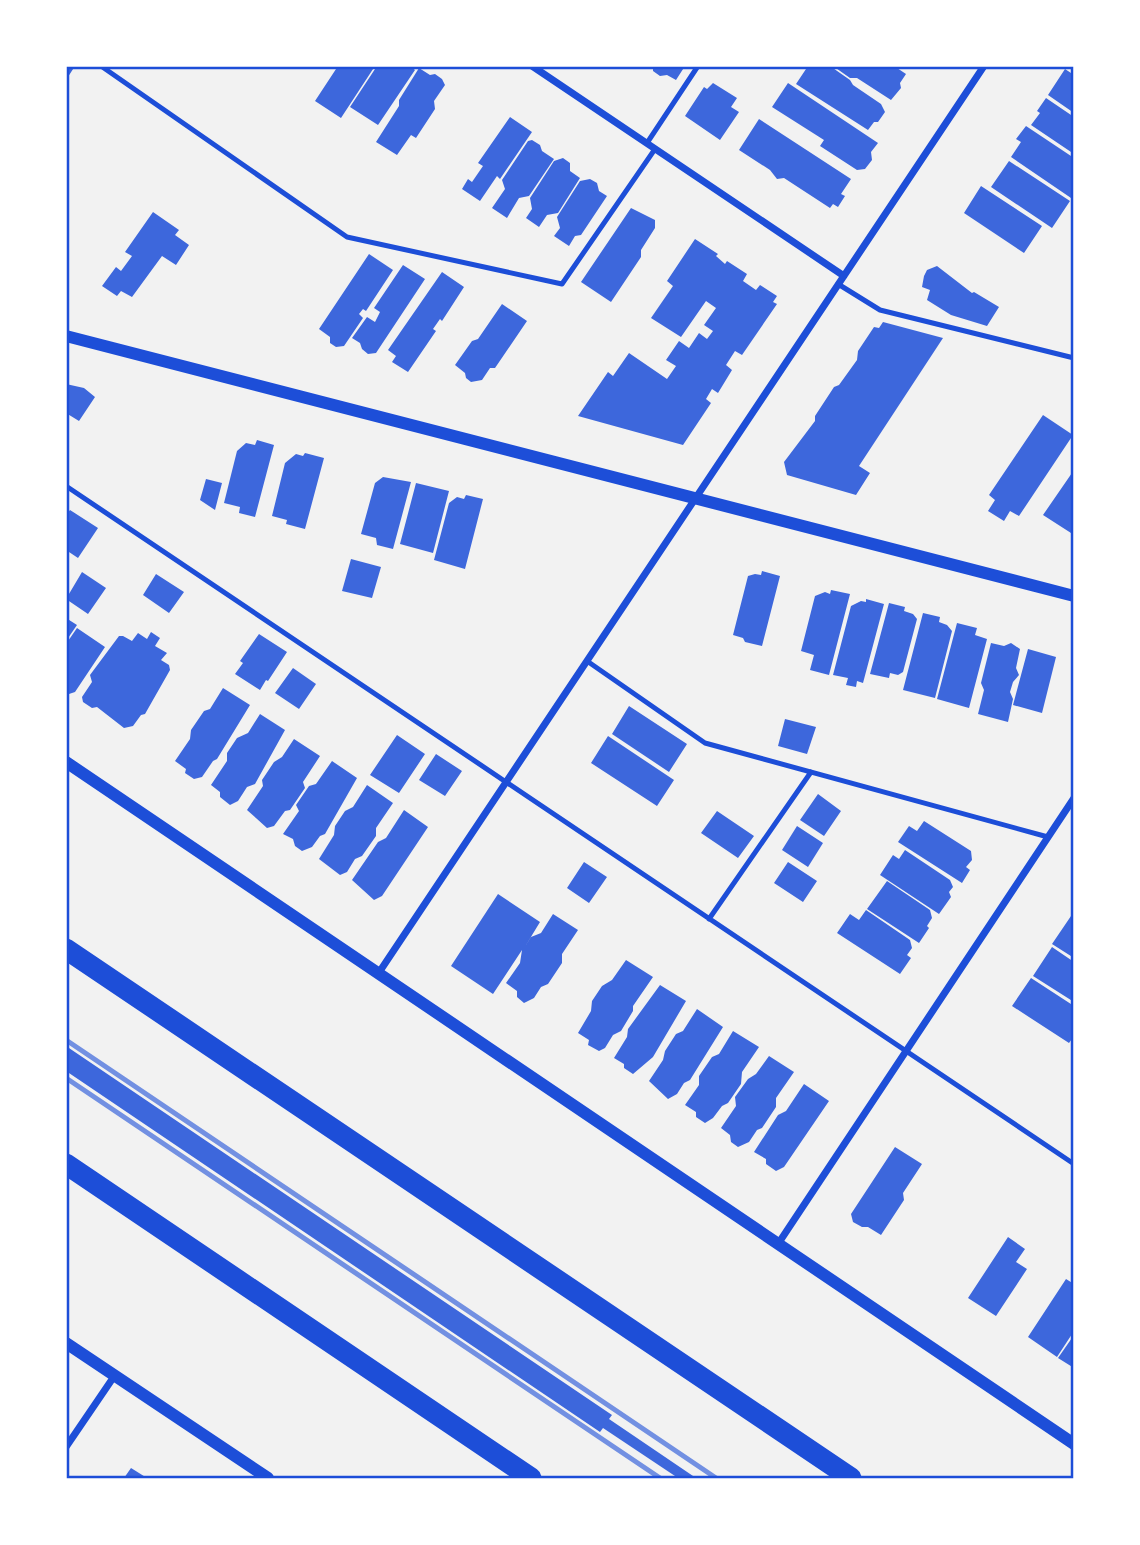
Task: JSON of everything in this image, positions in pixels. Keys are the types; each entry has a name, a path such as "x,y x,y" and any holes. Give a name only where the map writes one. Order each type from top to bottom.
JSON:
{"highway":[{"path":"66,949 851,1479"},
{"path":"66,1164 531,1479"}],"street":[{"path":"532,66 844,276"},
{"path":"378,974 984,66"},
{"path":"66,336 1073,596"},
{"path":"66,762 1073,1444"},
{"path":"778,1244 1073,798"},
{"path":"66,1343 268,1479"},
{"path":"66,1447 115,1375"}],"lane":[{"path":"101,66 347,237 562,284 655,149"},
{"path":"646,143 698,66"},
{"path":"838,284 880,310 1073,358"},
{"path":"66,486 1073,1164"},
{"path":"587,661 705,743 1048,837"},
{"path":"709,919 811,772"}],"building":[{"path":"66,66 75,66 66,80"},
{"path":"338,66 375,66 341,118 315,101"},
{"path":"377,66 410,66 415,70 378,125 350,107"},
{"path":"653,66 685,66 676,80 667,75 660,76 653,71"},
{"path":"808,66 830,66 881,104 885,112 868,130 796,84"},
{"path":"833,66 894,66 906,74 900,83 901,88 891,100"},
{"path":"419,68 430,75 435,74 445,85 434,101 435,109 416,138 411,135 397,155 376,142"},
{"path":"1065,69 1074,75 1074,113 1048,95"},
{"path":"713,83 737,98 731,107 739,112 720,140 685,116 704,87 707,89"},
{"path":"788,83 878,143 871,152 872,160 865,169 857,170 820,146 824,140 772,107"},
{"path":"1046,98 1074,117 1074,154 1031,125"},
{"path":"510,117 532,132 500,179 497,176 480,201 462,189 468,179 472,182 483,166 478,163"},
{"path":"759,119 851,179 841,194 845,196 838,207 833,204 830,208 784,178 777,179 770,170 739,150"},
{"path":"1026,126 1074,158 1074,194 1071,198 1011,157 1021,142 1016,139"},
{"path":"532,140 554,159 529,196 519,198 507,218 492,208 505,189 502,180 528,141"},
{"path":"563,158 570,163 570,171 580,178 558,213 547,215 539,227 526,218 532,209 530,198 554,161"},
{"path":"1009,161 1070,201 1052,228 991,187"},
{"path":"590,179 597,183 599,191 607,196 581,235 575,236 569,246 554,236 560,228 557,217 580,181"},
{"path":"981,186 1042,226 1024,253 964,213"},
{"path":"631,208 655,220 655,228 641,250 641,257 611,302 581,282"},
{"path":"153,212 179,230 175,235 189,245 176,265 162,256 132,297 121,291 117,296 102,286 116,267 121,271 132,256 125,252"},
{"path":"695,239 718,254 716,256 725,264 727,261 747,274 743,281 756,290 760,285 777,296 773,302 777,304 742,355 735,351 726,365 732,370 718,393 712,389 706,399 711,403 683,445 578,416 608,372 613,376 629,353 667,379 676,366 666,360 679,341 689,348 699,333 707,339 713,331 704,325 716,308 706,301 681,337 651,318 673,286 667,281"},
{"path":"369,254 393,270 366,311 363,309 359,314 363,318 344,346 336,347 330,343 330,337 319,329"},
{"path":"403,265 425,279 376,353 368,354 360,343 352,338 367,317 375,322 380,312 374,308"},
{"path":"937,266 972,293 999,307 987,326 951,315 927,300 930,290 922,287 924,276 927,270"},
{"path":"442,272 464,287 442,321 440,319 433,329 436,331 408,372 392,362 396,356 388,350"},
{"path":"502,304 527,321 495,368 490,368 482,380 471,382 455,365 472,341 478,339"},
{"path":"883,322 943,338 859,466 870,473 856,495 787,475 784,462 815,421 815,416 834,387 839,385 857,360 858,351 874,327 879,328"},
{"path":"66,384 84,388 95,397 79,421 66,413"},
{"path":"1043,415 1073,435 1019,516 1010,511 1004,521 988,511 995,500 989,495"},
{"path":"257,440 274,445 255,517 239,513 240,507 224,503 237,451 246,443 255,445"},
{"path":"305,453 324,458 305,529 286,524 287,520 272,516 285,463 296,454 303,456"},
{"path":"1074,470 1074,529 1071,533 1043,515"},
{"path":"383,477 411,482 393,549 377,545 376,538 361,534 375,483"},
{"path":"206,479 222,483 215,510 200,500"},
{"path":"416,483 449,491 433,553 400,544"},
{"path":"466,495 483,499 465,569 434,560 449,503 457,497 464,499"},
{"path":"70,510 98,528 78,558 66,550 66,515"},
{"path":"351,559 381,567 372,598 342,591"},
{"path":"762,571 780,576 762,646 745,642 743,638 733,635 748,576 761,575"},
{"path":"82,572 106,588 88,614 66,599"},
{"path":"156,574 184,592 169,613 143,595"},
{"path":"831,590 850,594 829,675 810,670 814,655 801,651 815,596 825,592 830,594"},
{"path":"866,599 884,604 863,683 857,681 856,687 846,685 848,678 833,675 851,606 861,601 866,602"},
{"path":"889,603 905,607 904,611 913,614 917,619 903,672 898,675 890,673 889,678 870,674"},
{"path":"923,613 940,617 939,622 952,631 935,698 903,690"},
{"path":"66,618 77,625 66,641"},
{"path":"957,623 977,628 975,635 987,639 969,708 937,699"},
{"path":"77,628 105,647 75,692 69,694 66,693 66,644"},
{"path":"151,632 160,638 155,646 167,653 161,660 169,665 170,670 145,714 141,715 133,726 124,728 97,707 92,708 83,702 82,697 92,682 90,675 119,636 132,641 138,633 147,639"},
{"path":"259,634 287,652 260,690 235,674 243,663 240,661"},
{"path":"991,643 1004,646 1011,643 1020,649 1016,668 1019,675 1010,692 1013,699 1008,722 978,714 984,690 981,683"},
{"path":"1028,649 1056,657 1042,713 1013,705"},
{"path":"293,668 316,684 299,709 275,693"},
{"path":"223,688 250,705 217,759 202,777 194,779 175,761 190,739 191,730 204,711 210,709"},
{"path":"629,706 687,744 669,772 612,734"},
{"path":"260,714 285,730 255,784 247,787 238,801 230,805 211,785 227,761 227,753 237,738 248,733"},
{"path":"785,719 816,727 807,754 778,746"},
{"path":"397,735 425,754 399,793 370,775"},
{"path":"608,736 674,780 657,806 591,763"},
{"path":"294,739 320,756 303,782 305,788 290,810 285,811 274,826 267,828 247,810 263,786 262,780"},
{"path":"436,754 462,771 445,796 419,780"},
{"path":"332,761 357,778 325,834 320,836 312,847 302,851 295,846 293,839 283,834 299,811 296,805 309,786 316,784"},
{"path":"367,785 393,803 362,856 355,859 347,872 340,875 319,859 334,835 335,826 345,811 353,807"},
{"path":"818,794 841,811 824,836 800,820"},
{"path":"404,810 428,827 382,896 374,900 352,880 378,842 386,838"},
{"path":"717,811 754,836 738,858 701,833"},
{"path":"924,821 971,851 972,860 966,867 970,870 962,883 898,842 909,826 917,831"},
{"path":"797,826 823,843 808,867 782,850"},
{"path":"905,850 950,880 953,887 949,892 951,897 939,914 880,875 893,855 899,859"},
{"path":"584,862 607,877 589,903 567,888"},
{"path":"788,862 817,881 803,902 774,883"},
{"path":"887,881 930,910 932,918 927,926 929,928 919,943 867,909"},
{"path":"498,894 540,922 523,950 531,937 541,933 553,914 578,930 562,954 562,963 548,984 541,987 534,998 524,1003 517,997 517,991 506,983 520,963 522,950 493,994 451,966"},
{"path":"866,910 910,940 912,948 907,955 911,958 900,974 837,933 850,914 859,920"},
{"path":"1071,916 1074,917 1074,958 1052,944"},
{"path":"1052,947 1074,962 1074,1002 1033,976"},
{"path":"626,960 653,977 633,1006 633,1011 621,1031 613,1035 605,1048 599,1051 588,1045 589,1040 578,1033 591,1011 592,1001"},
{"path":"1031,978 1074,1006 1074,1036 1069,1043 1012,1006"},
{"path":"660,985 686,1001 653,1057 633,1074 614,1058 627,1037 628,1029"},
{"path":"697,1009 723,1027 690,1080 668,1099 649,1081 676,1034 683,1031"},
{"path":"733,1031 759,1047 742,1072 741,1084 728,1103 705,1123 696,1117 696,1112 685,1105 699,1085 699,1076 712,1057 719,1054"},
{"path":"66,1046 612,1415 609,1419 696,1478 678,1478 603,1428 600,1432 66,1071"},
{"path":"769,1056 794,1072 776,1098 776,1107 762,1128 757,1130 749,1142 738,1147 721,1128 736,1106 735,1097"},
{"path":"804,1084 829,1101 784,1167 776,1171 766,1164 766,1159 754,1152 778,1115 786,1111"},
{"path":"895,1147 922,1164 903,1193 904,1200 881,1235 853,1222 851,1214"},
{"path":"1008,1237 1025,1249 1016,1262 1027,1269 996,1316 968,1298"},
{"path":"1066,1279 1074,1284 1074,1331 1057,1357 1028,1337"},
{"path":"1074,1335 1074,1368 1058,1358"},
{"path":"131,1468 147,1478 124,1478"}],"railway":[{"path":"66,1040 716,1478"},
{"path":"66,1078 660,1478"}]}
